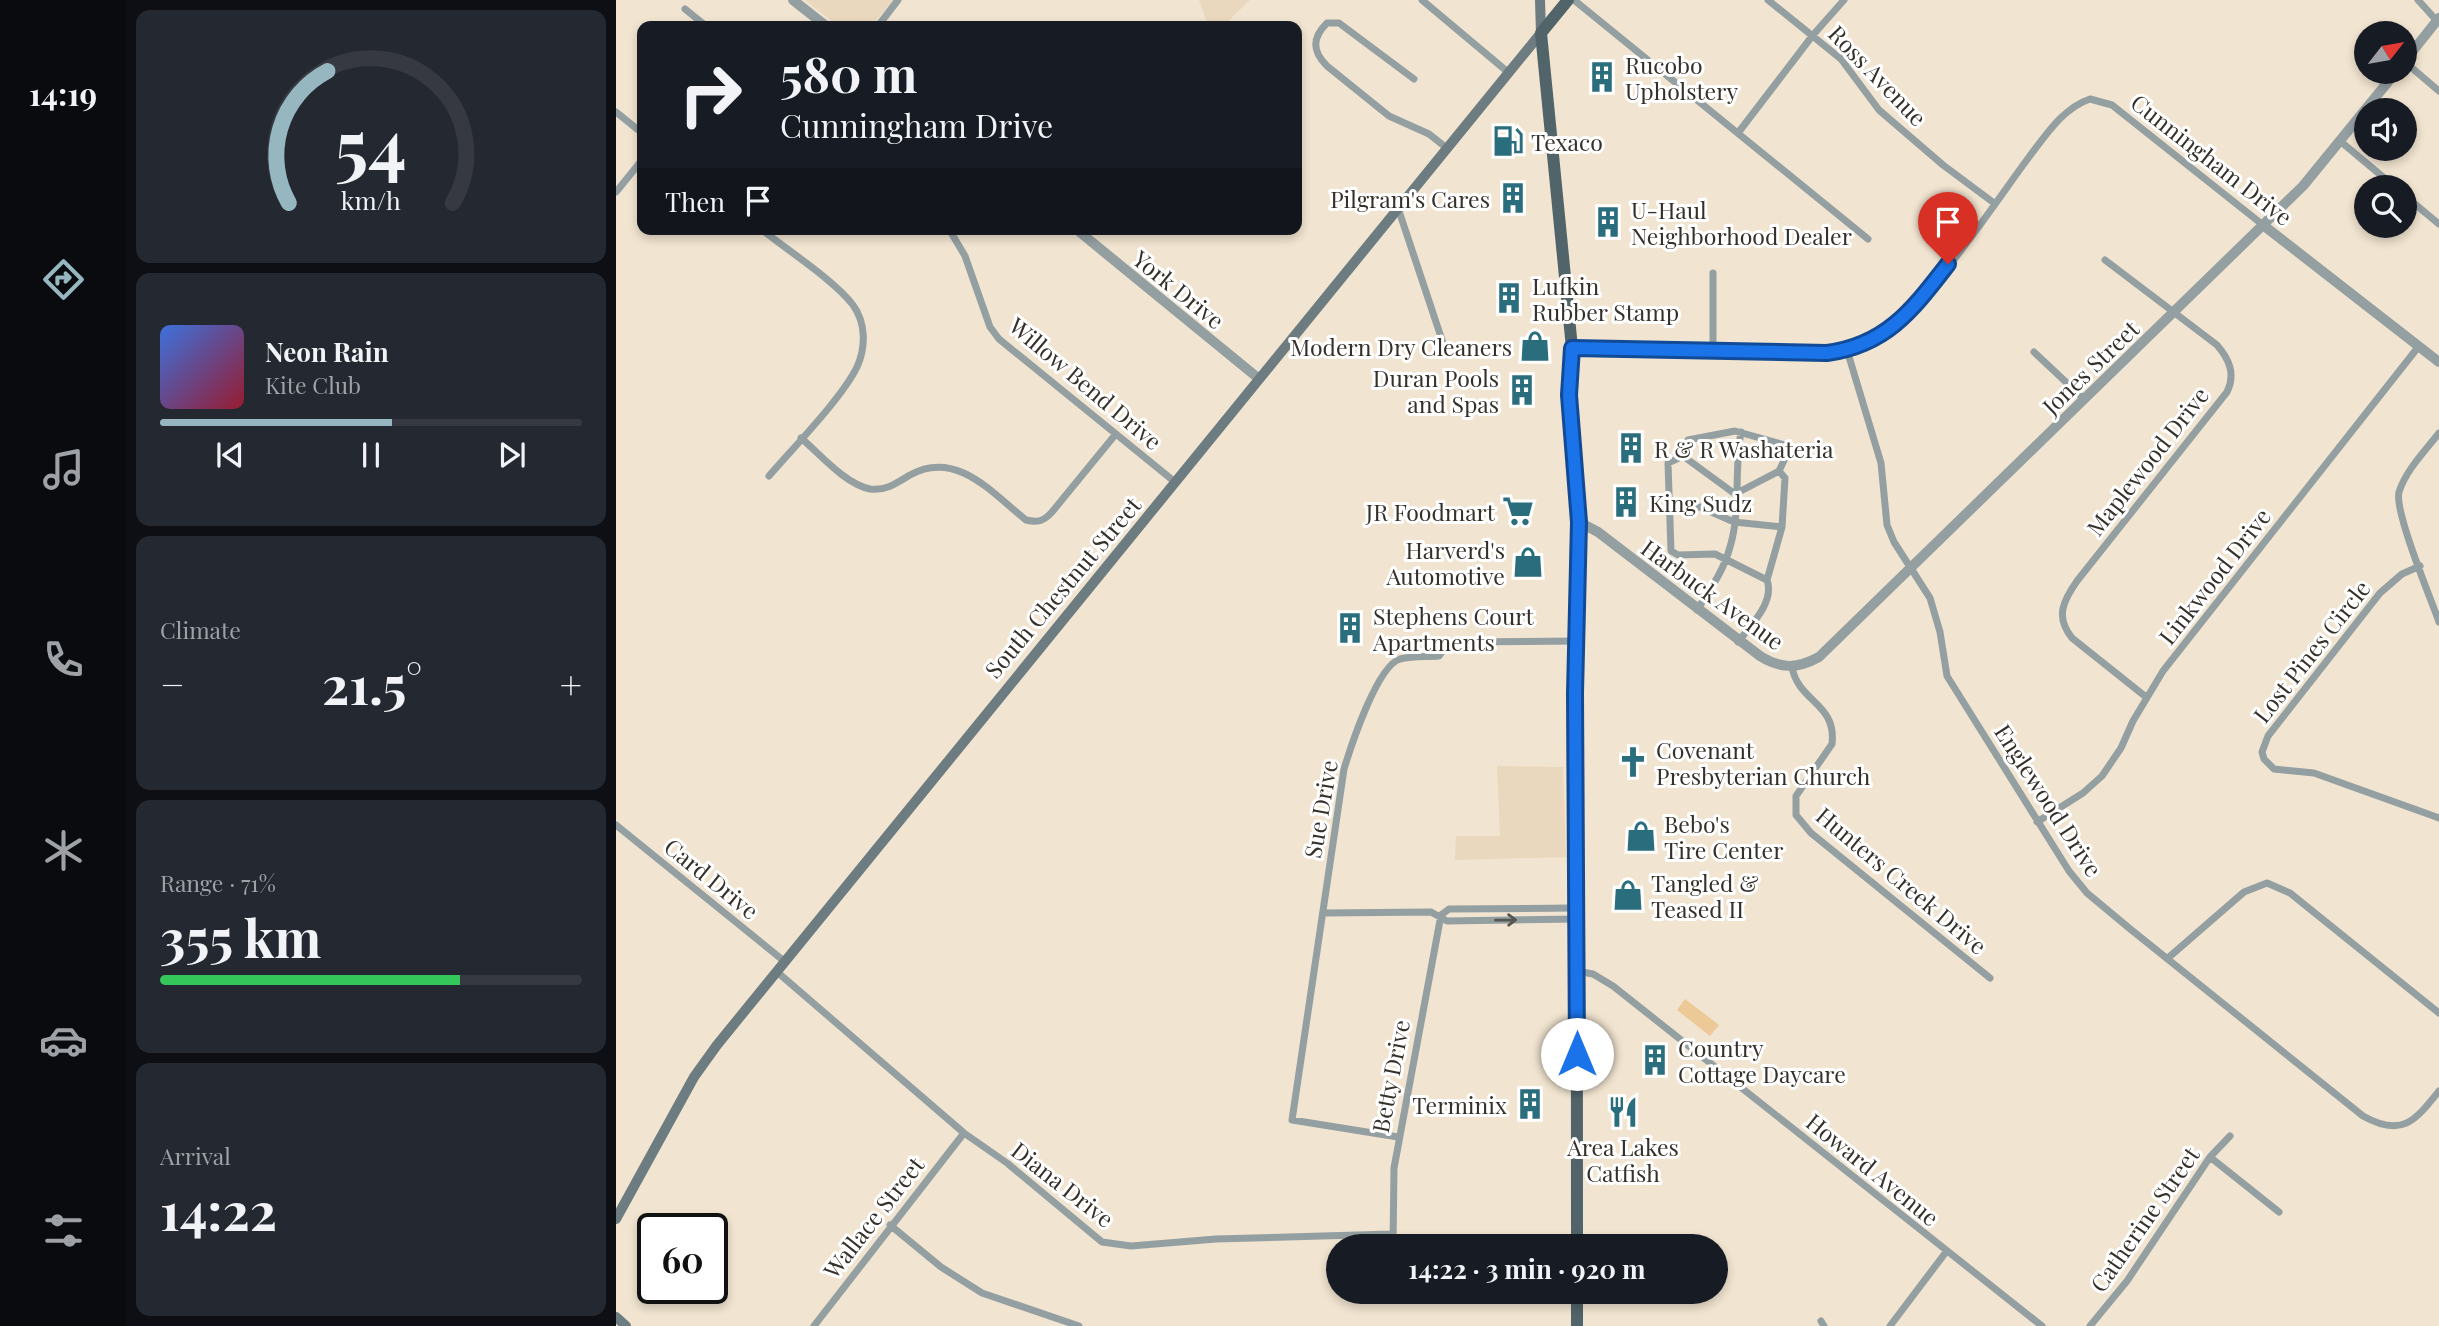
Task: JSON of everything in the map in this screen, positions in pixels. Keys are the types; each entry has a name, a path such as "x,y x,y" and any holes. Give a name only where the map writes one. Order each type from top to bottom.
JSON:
{"main road":[{"path":"1540,0 1572,348 1569,395 1579,522 1575,914 1577,1234"},
{"name":"South Chestnut Street","path":"616,1219 694,1077 776,971 1568,0"},
{"path":"1577,1304 1577,1326"},
{"path":"616,1317 626,1326"}],"street":[{"path":"793,0 819,21"},
{"path":"882,21 898,0"},
{"path":"1422,0 1509,73"},
{"path":"1574,0 1868,239"},
{"name":"Ross Avenue","path":"1768,0 1841,59 1880,110 1943,165 1994,203"},
{"path":"1738,133 1813,35 1844,0"},
{"path":"2417,46 2438,19 2418,0"},
{"path":"685,9 700,21"},
{"path":"1414,79 1339,23 1327,23 1317,33 1314,46 1327,66 1389,117 1429,134 1448,149"},
{"path":"2417,73 2439,91"},
{"name":"Jones Street","path":"1792,667 1805,665 1819,657 2303,186 2386,84"},
{"name":"Cunningham Drive","path":"1572,348 1827,353 1847,350 1875,340 1900,321 2067,112 2091,99 2112,105 2439,362"},
{"path":"616,112 637,129"},
{"path":"2340,141 2381,175"},
{"path":"616,192 637,166"},
{"path":"2417,206 2439,224"},
{"path":"1398,208 1447,355"},
{"path":"768,235 853,305 864,339 857,366 769,476"},
{"name":"Willow Bend Drive","path":"952,235 965,256 990,327 999,339 1175,482"},
{"name":"York Drive","path":"1083,235 1258,378"},
{"name":"Maplewood Drive","path":"2105,260 2225,354 2232,374 2231,385 2077,581 2061,610 2064,629 2072,638 2146,697"},
{"path":"1713,273 1713,349"},
{"name":"Linkwood Drive","path":"2037,822 2082,793 2102,776 2122,748 2146,697 2419,346"},
{"name":"Englewood Drive","path":"1847,350 1881,463 1888,524 1894,542 1913,568 1936,614 1947,676 2037,822 2087,892 2374,1122 2387,1127 2409,1123 2439,1091"},
{"path":"2034,352 2084,399"},
{"path":"1683,456 1685,445 1693,438 1729,431 1785,445 1788,452 1779,471 1735,494"},
{"path":"1697,610 1726,559 1734,522 1741,432"},
{"path":"2439,433 2414,466 2398,494 2402,519 2439,622"},
{"path":"801,439 866,488 883,489 919,470 948,467 974,477 1026,520 1033,522 1046,519 1115,435"},
{"path":"1683,456 1735,494"},
{"path":"1683,456 1672,459 1666,467 1671,551 1675,554 1715,554 1767,580"},
{"path":"1738,642 1764,607 1769,587 1767,580 1782,527 1785,478 1779,471"},
{"path":"1668,508 1700,507 1734,522 1782,527"},
{"name":"Harbuck Avenue","path":"1579,522 1598,532 1738,642 1774,665 1792,667"},
{"name":"Lost Pines Circle","path":"2420,566 2402,574 2380,593 2268,736 2262,752 2274,769 2314,773 2439,818"},
{"name":"Sue Drive","path":"1398,1137 1292,1119 1344,769 1374,693 1390,666 1398,659 1439,656 1450,642 1578,641"},
{"name":"Hunters Creek Drive","path":"1792,667 1795,681 1828,714 1833,734 1832,744 1796,796 1796,815 1811,833 1990,978"},
{"name":"Card Drive","path":"616,825 784,961"},
{"path":"2168,958 2244,892 2267,883 2290,893 2439,1013"},
{"path":"1324,913 1441,915 1449,909 1575,914"},
{"path":"1441,915 1447,921 1575,914"},
{"name":"Betty Drive","path":"1392,1234 1391,1202 1398,1137 1441,915"},
{"name":"Diana Drive","path":"776,971 964,1133 1007,1163 1102,1242 1113,1246 1326,1237"},
{"name":"Howard Avenue","path":"1577,971 1608,981 1867,1186 1945,1252 2042,1326"},
{"name":"Wallace Street","path":"814,1326 964,1133"},
{"name":"Catherine Street","path":"2090,1326 2127,1281 2210,1157 2230,1136"},
{"path":"2210,1157 2279,1212"},
{"path":"890,1225 941,1267 982,1293 1079,1326"},
{"path":"1890,1326 1945,1252"}],"shaded area":[{"path":"805,0 894,0 875,21 832,21"},
{"path":"1199,0 1250,0 1228,21 1206,21"},
{"path":"1497,766 1563,767 1566,857 1455,860 1456,836 1500,836"},
{"path":"1685,999 1719,1025 1710,1036 1677,1010"}],"place":[{"name":"Rucobo Upholstery","path":"1602,77"},
{"name":"Texaco","path":"1508,141"},
{"name":"Pilgram's Cares","path":"1513,198"},
{"name":"U-Haul Neighborhood Dealer","path":"1608,222"},
{"name":"Lufkin Rubber Stamp","path":"1509,298"},
{"name":"Modern Dry Cleaners","path":"1535,346"},
{"name":"Duran Pools and Spas","path":"1522,390"},
{"name":"R & R Washateria","path":"1631,448"},
{"name":"King Sudz","path":"1626,502"},
{"name":"JR Foodmart","path":"1518,511"},
{"name":"Harverd's Automotive","path":"1528,562"},
{"name":"Stephens Court Apartments","path":"1350,628"},
{"name":"Covenant Presbyterian Church","path":"1633,762"},
{"name":"Bebo's Tire Center","path":"1641,836"},
{"name":"Tangled & Teased II","path":"1628,895"},
{"name":"Country Cottage Daycare","path":"1655,1060"},
{"name":"Terminix","path":"1530,1104"},
{"name":"Area Lakes Catfish","path":"1623,1112"}],"route":[{"path":"1577,1054 1575,693 1579,522 1569,395 1572,348 1827,353 1847,350 1875,340 1900,321 1948,264"}]}
